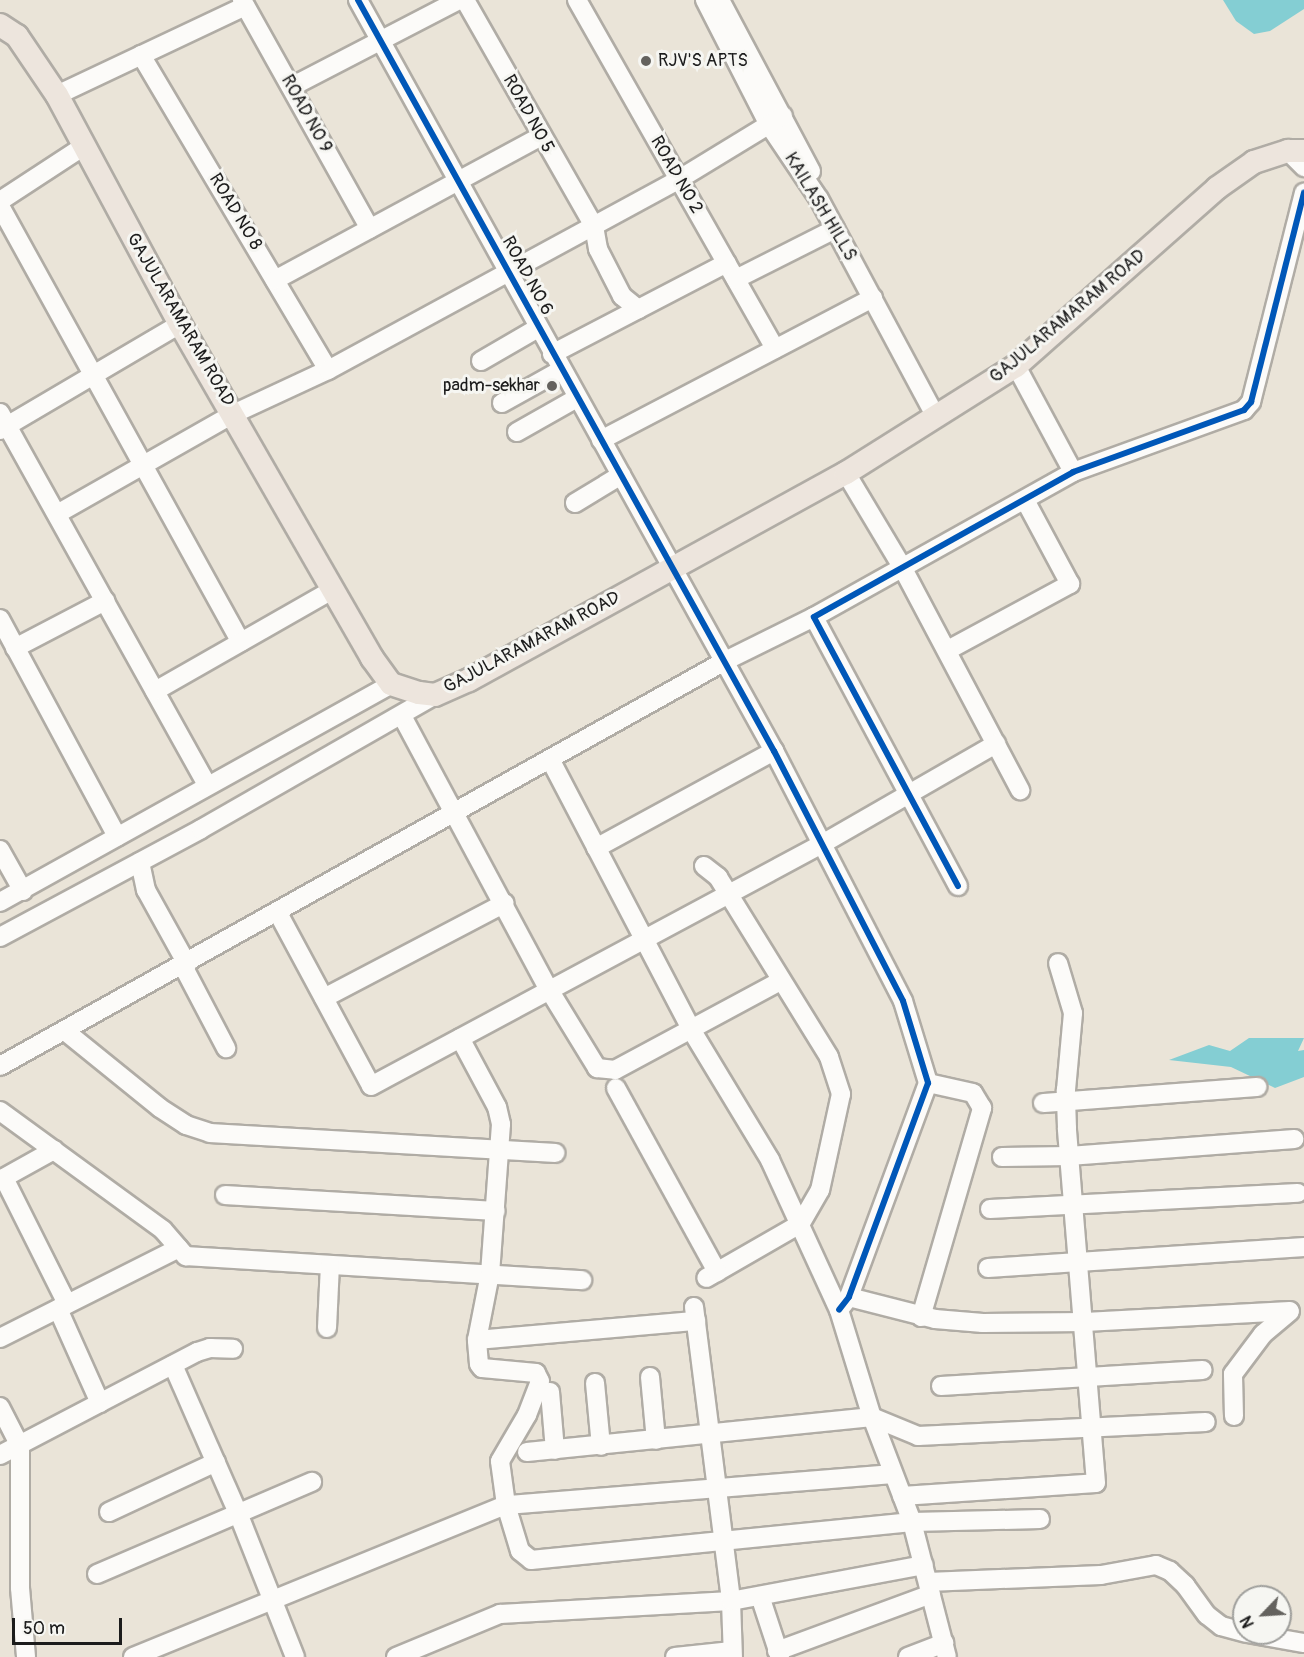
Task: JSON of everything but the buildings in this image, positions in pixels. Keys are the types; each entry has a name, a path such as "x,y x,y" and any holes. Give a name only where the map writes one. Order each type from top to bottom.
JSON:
{"main road":[{"name":"GAJULARAMARAM ROAD","path":"0,25 17,36 57,95 180,324 234,414 330,591 391,684 435,695 557,633 673,565 846,473 1016,366 1217,188 1254,162 1299,157"}],"street":[{"name":"ROAD NO 6","path":"358,0 538,328 572,401 601,440 673,565 774,751 903,1001 928,1083"},
{"path":"291,87 459,0"},
{"name":"ROAD NO 5","path":"465,0 540,138 594,226 598,249 622,296 638,309"},
{"name":"ROAD NO 2","path":"577,0 775,349"},
{"name":"KAILASH HILLS","path":"705,0 776,120 935,415"},
{"path":"57,514 234,414 328,370 678,180 776,120 720,0"},
{"path":"57,95 244,3"},
{"name":"ROAD NO 9","path":"244,3 370,229"},
{"name":"ROAD NO 8","path":"141,55 328,370"},
{"path":"275,280 540,138"},
{"path":"0,201 84,146"},
{"path":"0,1066 551,761 725,661 814,617 902,565 1073,472 1230,416 1251,402 1304,194"},
{"path":"0,206 241,642"},
{"path":"502,404 638,309 835,229"},
{"path":"601,440 873,298"},
{"path":"180,324 94,375 2,423 57,514 207,785"},
{"path":"481,361 538,328"},
{"path":"1016,366 1073,472"},
{"path":"517,432 572,401"},
{"path":"846,473 902,565 1020,790"},
{"path":"575,503 621,475"},
{"path":"948,650 1070,584 1025,500"},
{"path":"155,691 330,591"},
{"path":"15,648 105,601"},
{"path":"814,617 911,794 958,886"},
{"path":"0,619 117,836"},
{"path":"0,903 391,684"},
{"path":"0,937 402,717 435,695"},
{"path":"402,717 454,815 505,903 548,988 592,1063 605,1071 615,1070 692,1031 780,981"},
{"path":"278,913 371,1086 548,988 822,844 996,744"},
{"path":"596,848 774,751"},
{"path":"551,761 692,1031 770,1160 800,1224 844,1303 872,1417 912,1522 945,1650 908,1657"},
{"path":"0,850 23,891"},
{"path":"140,862 146,890 226,1048"},
{"path":"616,1088 712,1275 800,1224 820,1190 841,1094 829,1057 780,981 728,892 718,877 704,866"},
{"path":"324,998 505,903"},
{"path":"902,1496 1096,1483 1066,1102 1073,1013 1058,963"},
{"path":"65,1031 160,1108 186,1125 210,1133 500,1153 555,1153"},
{"path":"460,1038 497,1107 501,1124 490,1274 477,1340 482,1368 531,1372 539,1376 527,1415 500,1461 506,1505 520,1551 531,1560 912,1522 1040,1519"},
{"path":"844,1303 928,1083 973,1093 982,1108 921,1317"},
{"path":"1043,1103 1257,1087"},
{"path":"0,1111 163,1230 186,1256 582,1280"},
{"path":"1002,1157 1069,1156 1294,1139"},
{"path":"54,1150 2,1179 62,1307 100,1403"},
{"path":"990,1209 1298,1192"},
{"path":"225,1194 496,1211"},
{"path":"988,1268 1080,1264 1304,1247"},
{"path":"0,1338 179,1248"},
{"path":"327,1328 330,1264"},
{"path":"844,1303 921,1317 983,1323 1085,1322 1290,1311 1263,1334 1233,1374 1234,1416"},
{"path":"477,1340 695,1314 712,1434 731,1601 732,1654 675,1657"},
{"path":"0,1455 210,1348 233,1349"},
{"path":"173,1365 238,1513 296,1657"},
{"path":"941,1386 1203,1370"},
{"path":"651,1377 656,1440"},
{"path":"595,1383 602,1446"},
{"path":"550,1392 555,1450"},
{"path":"0,1407 20,1446 20,1588 26,1657"},
{"path":"527,1452 872,1417 918,1436 1206,1422"},
{"path":"109,1512 216,1462"},
{"path":"133,1657 271,1598 506,1505 893,1474"},
{"path":"97,1574 312,1482"},
{"path":"396,1657 500,1614 731,1601 760,1596 928,1581 1101,1575 1156,1565 1170,1571 1185,1585 1207,1615 1221,1626 1232,1629"},
{"path":"760,1596 779,1654 928,1581"}],"water":[{"path":"1223,0 1304,0 1304,9 1270,31 1254,34 1236,21"},
{"path":"1249,1038 1304,1038 1298,1051 1304,1050 1304,1077 1275,1088 1231,1067 1169,1060 1209,1045 1230,1051"}],"cycle path":[{"path":"358,0 774,751 903,1001 928,1083 849,1297 839,1310"},
{"path":"958,886 814,617 1073,472 1244,410 1251,402 1304,193"}],"place":[{"name":"RJV'S APTS","path":"646,61"},
{"name":"padm-sekhar","path":"552,386"}]}
